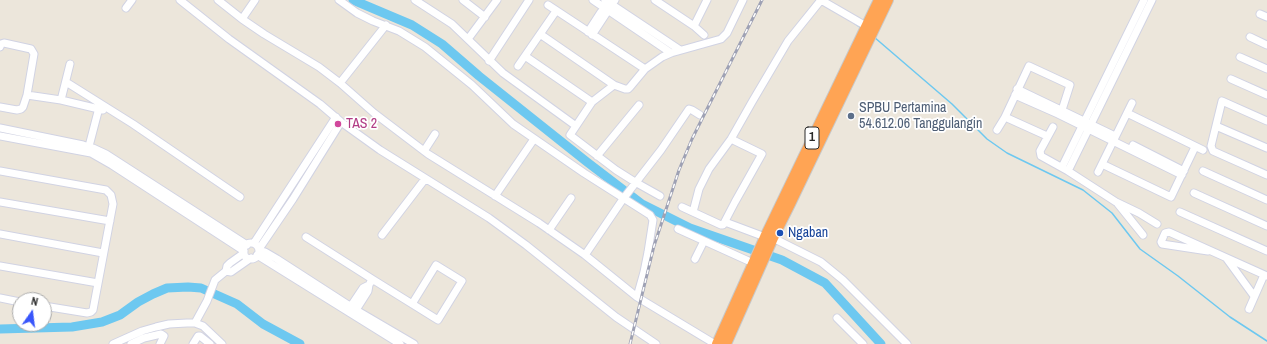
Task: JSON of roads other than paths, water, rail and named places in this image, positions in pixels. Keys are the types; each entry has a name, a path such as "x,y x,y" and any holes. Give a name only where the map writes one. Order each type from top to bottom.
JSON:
{"highway":[{"name":"1","path":"716,344 867,33 879,0"},
{"name":"1","path":"867,33 888,0"},
{"name":"1","path":"726,344 756,262"}],"street":[{"path":"126,8 132,0"},
{"path":"180,0 229,39 380,150 477,211 526,244 616,317 656,344"},
{"path":"218,0 264,34 319,67 374,113 424,151 549,230 585,255 637,296 716,344"},
{"path":"242,19 255,0"},
{"path":"339,0 357,13 399,31 425,47 472,85 513,124 650,214 652,220 644,272 637,296"},
{"path":"463,0 485,18"},
{"path":"468,39 497,0"},
{"path":"489,61 529,0"},
{"path":"592,0 609,3 680,50"},
{"path":"655,0 694,26 704,35"},
{"path":"694,26 707,0"},
{"path":"540,34 614,85 628,89 645,69 662,57 680,50 721,39 727,33 743,0"},
{"path":"1068,171 1087,125 1133,29 1144,0"},
{"path":"1133,29 1152,0"},
{"path":"419,1 452,24 503,73 576,126"},
{"path":"693,212 699,189 709,169 731,139 788,41 820,1 867,33"},
{"path":"590,33 609,3"},
{"path":"609,3 671,53"},
{"path":"548,5 645,69"},
{"path":"518,66 556,11"},
{"path":"1260,14 1267,17"},
{"path":"340,83 386,26"},
{"path":"1250,37 1267,45"},
{"path":"0,48 1,44 4,43 31,49 33,52 27,96 23,107 17,110 0,107"},
{"path":"525,56 592,102"},
{"path":"1240,57 1267,69"},
{"path":"61,100 70,64"},
{"path":"997,130 1005,117 1029,66 1071,86 1062,110"},
{"path":"1231,79 1267,95"},
{"path":"66,82 101,107 133,124 240,197"},
{"path":"614,85 592,102 570,135 634,183 660,196"},
{"path":"1016,92 1062,110 1087,125"},
{"path":"1016,92 1058,114 1115,138 1183,173"},
{"path":"27,96 101,107"},
{"path":"1267,121 1222,101 1211,146 1212,151 1267,175"},
{"path":"1098,172 1132,103"},
{"path":"597,156 639,105"},
{"path":"90,150 101,107"},
{"path":"585,255 634,183 661,150 690,109 700,115"},
{"path":"1127,113 1203,150"},
{"path":"1005,117 1047,136"},
{"path":"252,251 286,195 338,120"},
{"path":"195,323 207,301 214,282 226,271 231,272 252,251 293,199 338,120"},
{"path":"1062,167 1087,125"},
{"path":"1053,126 1040,151 1041,156 1062,167 1116,202 1157,224"},
{"path":"1216,126 1267,148"},
{"path":"0,128 90,150 252,251 395,337 414,344"},
{"path":"424,151 435,134"},
{"path":"0,136 90,150"},
{"path":"495,196 534,139"},
{"path":"682,207 723,225 734,202 762,154 731,139"},
{"path":"1102,164 1171,197 1195,147"},
{"path":"0,171 106,190 111,194 113,202 94,308 91,312 83,313 52,307"},
{"path":"1203,171 1267,200"},
{"path":"382,235 425,179"},
{"path":"1194,193 1267,226"},
{"path":"286,195 293,199"},
{"path":"549,230 571,198"},
{"path":"0,202 110,221"},
{"path":"1116,202 1143,235"},
{"path":"1180,212 1267,252"},
{"path":"725,222 821,262 843,280 907,344"},
{"path":"678,228 704,241 756,262"},
{"path":"1208,251 1162,244 1161,242 1165,233 1168,232 1265,276 1249,309"},
{"path":"0,234 103,253"},
{"path":"306,237 371,282 438,320 462,281 436,265 412,304"},
{"path":"695,259 704,241"},
{"path":"1226,259 1254,296"},
{"path":"0,266 98,283"},
{"path":"352,311 368,291 371,282"},
{"path":"0,298 12,300"},
{"path":"837,318 863,344"},
{"path":"114,344 136,333 156,327 180,323 195,323 206,328 222,344"},
{"path":"131,344 155,335 163,335 162,341"},
{"path":"193,344 198,336 210,344"},
{"path":"395,337 400,344"}],"waterway":[{"path":"353,0 412,25 442,44 479,76 642,204 690,228 782,260 825,283 881,344"},
{"path":"854,23 861,28"},
{"path":"874,37 952,104 987,139 1007,153 1083,190 1112,213 1140,249 1178,276 1230,317 1267,341"},
{"path":"0,329 72,327 102,322 120,315 138,302 167,288 188,287 201,288 237,304 263,324 300,344"}],"railway":[{"path":"630,344 654,246 679,170 692,139 762,0"}],"place":[{"name":"SPBU Pertamina 54.612.06 Tanggulangin","path":"851,116"},
{"name":"TAS 2","path":"338,124"},
{"name":"Ngaban","path":"780,233"}]}
